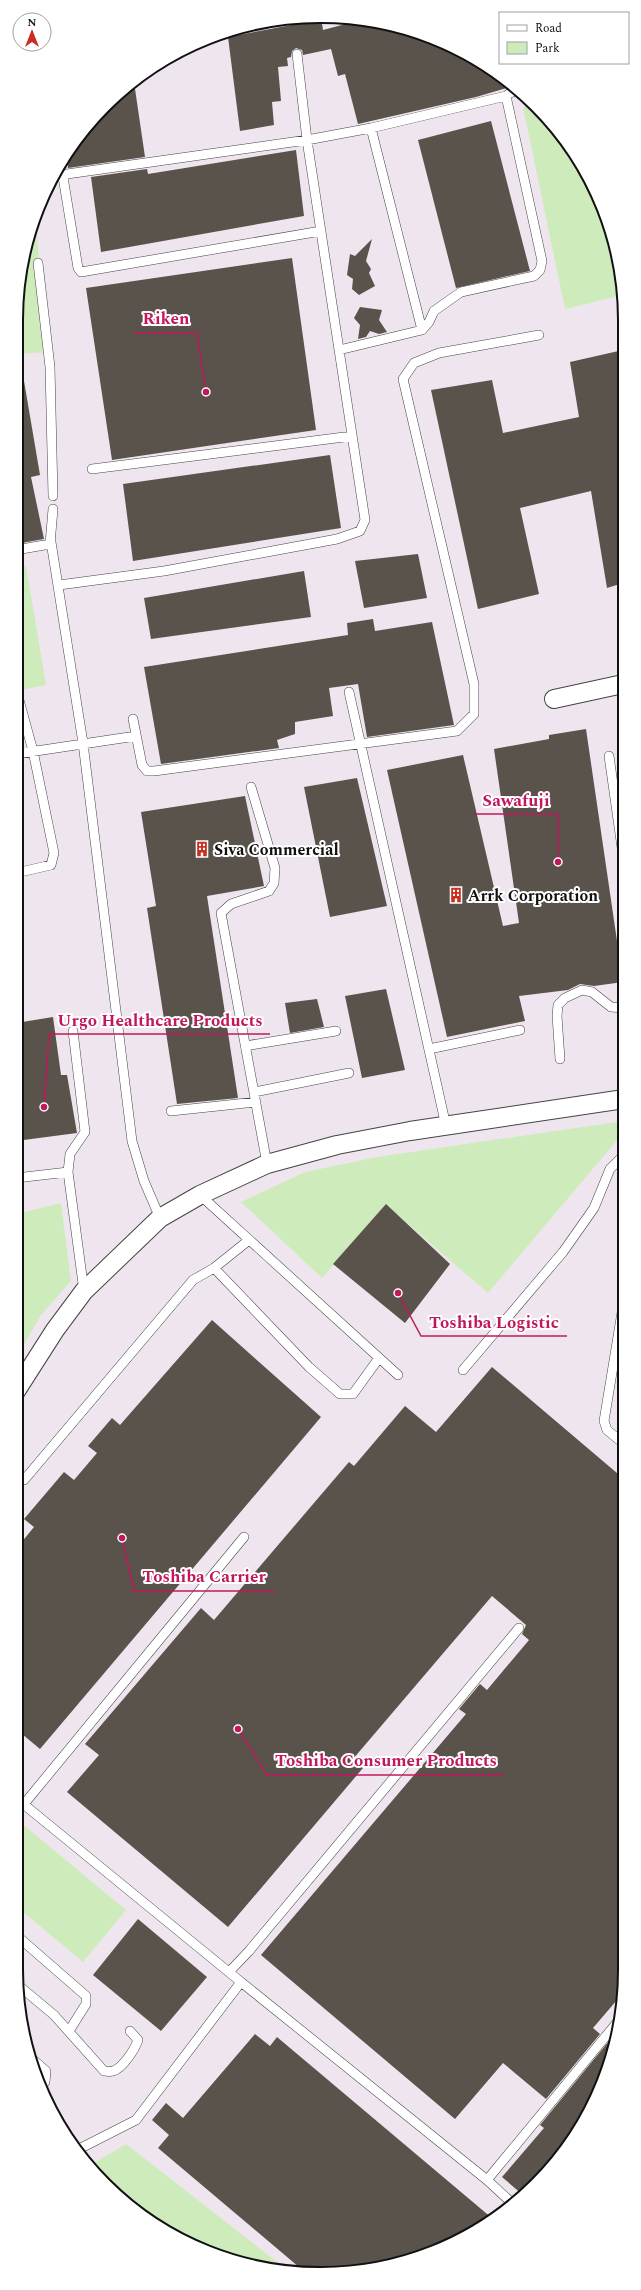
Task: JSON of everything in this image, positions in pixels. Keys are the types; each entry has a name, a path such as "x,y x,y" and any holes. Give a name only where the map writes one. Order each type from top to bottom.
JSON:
{"street":[{"path":"554,700 618,685"},
{"path":"23,1380 55,1330 84,1291 160,1218 200,1195 267,1164 337,1145 446,1126 618,1100"}],"lane":[{"path":"60,585 164,571 337,539 360,531 365,520 307,140 297,54"},
{"path":"321,231 81,272 78,268 63,181 67,174 307,140 371,128 506,96 512,92"},
{"path":"339,350 422,330 429,322 434,311 461,292 534,276 540,270 542,261 506,96"},
{"path":"371,128 422,330"},
{"path":"38,263 50,367 53,496"},
{"path":"133,719 142,765 147,771 457,731 474,714 474,684 403,379 414,362 439,353 539,335"},
{"path":"92,469 352,436"},
{"path":"53,509 51,542 60,585 83,744 132,1141 144,1181 160,1218"},
{"path":"23,549 50,544 51,542"},
{"path":"349,692 446,1126"},
{"path":"23,715 33,751 54,860 51,865 46,867 23,872"},
{"path":"23,753 136,736"},
{"path":"609,756 618,820"},
{"path":"251,787 275,868 274,883 269,891 231,904 222,913 267,1164"},
{"path":"560,1059 557,1016 558,1005 565,998 582,990 592,992 611,1007 618,1008"},
{"path":"429,1049 520,1030"},
{"path":"73,1031 85,1132 70,1154 68,1172 84,1291"},
{"path":"245,1046 336,1031"},
{"path":"171,1111 255,1097 349,1073"},
{"path":"463,1370 563,1252 594,1208 610,1169 618,1161"},
{"path":"23,1177 68,1172"},
{"path":"200,1195 398,1375"},
{"path":"24,1480 193,1280 214,1268 249,1240"},
{"path":"214,1268 309,1367 340,1394 353,1394 379,1358"},
{"path":"618,1338 604,1421 607,1430 618,1439"},
{"path":"244,1536 24,1804 241,1982 487,2180 509,2200"},
{"path":"229,1972 519,1628"},
{"path":"23,1941 86,1996 86,2004 69,2031"},
{"path":"82,2148 136,2120 241,1982"},
{"path":"24,1991 69,2031 104,2071 112,2072 119,2068 136,2046 138,2040 130,2031"},
{"path":"487,2180 612,2029"},
{"path":"39,2064 46,2070 44,2079"}],"shaded area":[{"path":"320,23 379,29 416,39 469,63 502,84 531,110 557,139 568,155 587,189 608,244 615,282 618,320 618,1970 612,2028 608,2046 595,2083 568,2135 557,2151 531,2180 502,2206 486,2217 452,2236 416,2251 379,2261 320,2267 262,2261 225,2251 172,2227 139,2206 124,2193 84,2151 63,2118 39,2065 33,2046 26,2008 23,1970 23,320 29,262 33,244 46,207 73,155 84,139 110,110 139,84 155,73 207,46 244,33 262,29"}],"green space":[{"path":"527,106 531,110 557,139 568,155 587,189 608,244 617,296 565,309 523,107"},
{"path":"37,233 48,352 23,354 23,320 26,282 29,262"},
{"path":"26,566 46,685 23,690 23,567"},
{"path":"618,1122 618,1139 488,1293 386,1205 322,1278 241,1202 305,1172 377,1157"},
{"path":"61,1203 71,1281 41,1315 23,1346 23,1212"},
{"path":"23,1824 126,1910 83,1962 23,1912"},
{"path":"126,2144 279,2264 244,2257 225,2251 172,2227 139,2206 110,2180 94,2163"}],"building":[{"path":"320,23 322,23 323,30 344,24 379,29 416,39 452,54 486,73 507,88 476,97 358,124 345,74 338,76 331,49 303,55 302,50 296,48 292,51 291,57 287,58 288,66 278,67 281,101 272,102 274,125 240,131 228,38 292,25"},
{"path":"135,88 145,157 68,168 68,164 84,139 110,110"},
{"path":"491,121 530,271 456,288 418,140"},
{"path":"296,150 304,216 101,252 91,177 147,169 148,174"},
{"path":"372,239 366,261 371,269 369,273 375,286 359,295 352,289 353,279 347,275 350,254 355,256"},
{"path":"292,258 316,430 112,460 86,288"},
{"path":"360,307 382,310 379,320 387,332 379,334 370,331 366,337 358,339 360,325 354,318"},
{"path":"618,351 618,585 607,588 591,491 520,508 539,594 478,609 431,390 492,380 503,433 579,417 570,362"},
{"path":"23,375 40,475 31,477 44,539 23,543"},
{"path":"330,455 341,528 133,561 123,484"},
{"path":"418,554 427,598 364,608 355,561"},
{"path":"304,571 311,617 151,639 144,598"},
{"path":"373,619 375,631 432,622 454,725 367,737 358,684 329,688 333,716 295,722 295,734 277,740 279,748 161,764 144,667 348,635 347,623"},
{"path":"586,729 618,948 618,983 594,986 580,984 568,990 519,996 525,1021 447,1037 387,770 463,755 503,926 519,923 494,749 549,739 549,735"},
{"path":"357,778 387,906 330,917 304,787"},
{"path":"245,796 264,886 207,896 238,1098 177,1104 147,908 156,906 141,812"},
{"path":"386,989 405,1070 362,1078 345,996"},
{"path":"317,999 324,1027 290,1033 285,1003"},
{"path":"53,1017 61,1075 67,1075 77,1133 23,1140 23,1022"},
{"path":"386,1204 450,1264 405,1323 333,1264"},
{"path":"212,1320 321,1417 40,1749 23,1735 23,1540 34,1527 24,1519 64,1472 74,1480 97,1453 88,1446 112,1418 120,1425"},
{"path":"492,1367 618,1474 618,1970 616,2002 593,2028 600,2034 546,2099 503,2063 455,2119 261,1955 466,1714 459,1709 480,1684 487,1690 529,1640 522,1634 526,1625 492,1596 353,1759 363,1768 228,1927 67,1792 99,1755 85,1744 201,1608 214,1620 349,1462 354,1466 405,1406 436,1432"},
{"path":"138,1919 207,1977 161,2031 93,1975"},
{"path":"255,2034 270,2046 277,2037 489,2215 452,2236 397,2257 340,2266 297,2266 158,2148 169,2135 152,2120 166,2103 183,2118"},
{"path":"609,2041 595,2083 568,2135 544,2166 519,2191 502,2177 544,2128 540,2125"}],"place":[{"name":"Riken","path":"206,392"},
{"name":"Siva Commercial","path":"202,849"},
{"name":"Sawafuji","path":"558,862"},
{"name":"Arrk Corporation","path":"456,895"},
{"name":"Urgo Healthcare Products","path":"44,1107"},
{"name":"Toshiba Logistic","path":"398,1293"},
{"name":"Toshiba Carrier","path":"122,1538"},
{"name":"Toshiba Consumer Products","path":"238,1729"}]}
